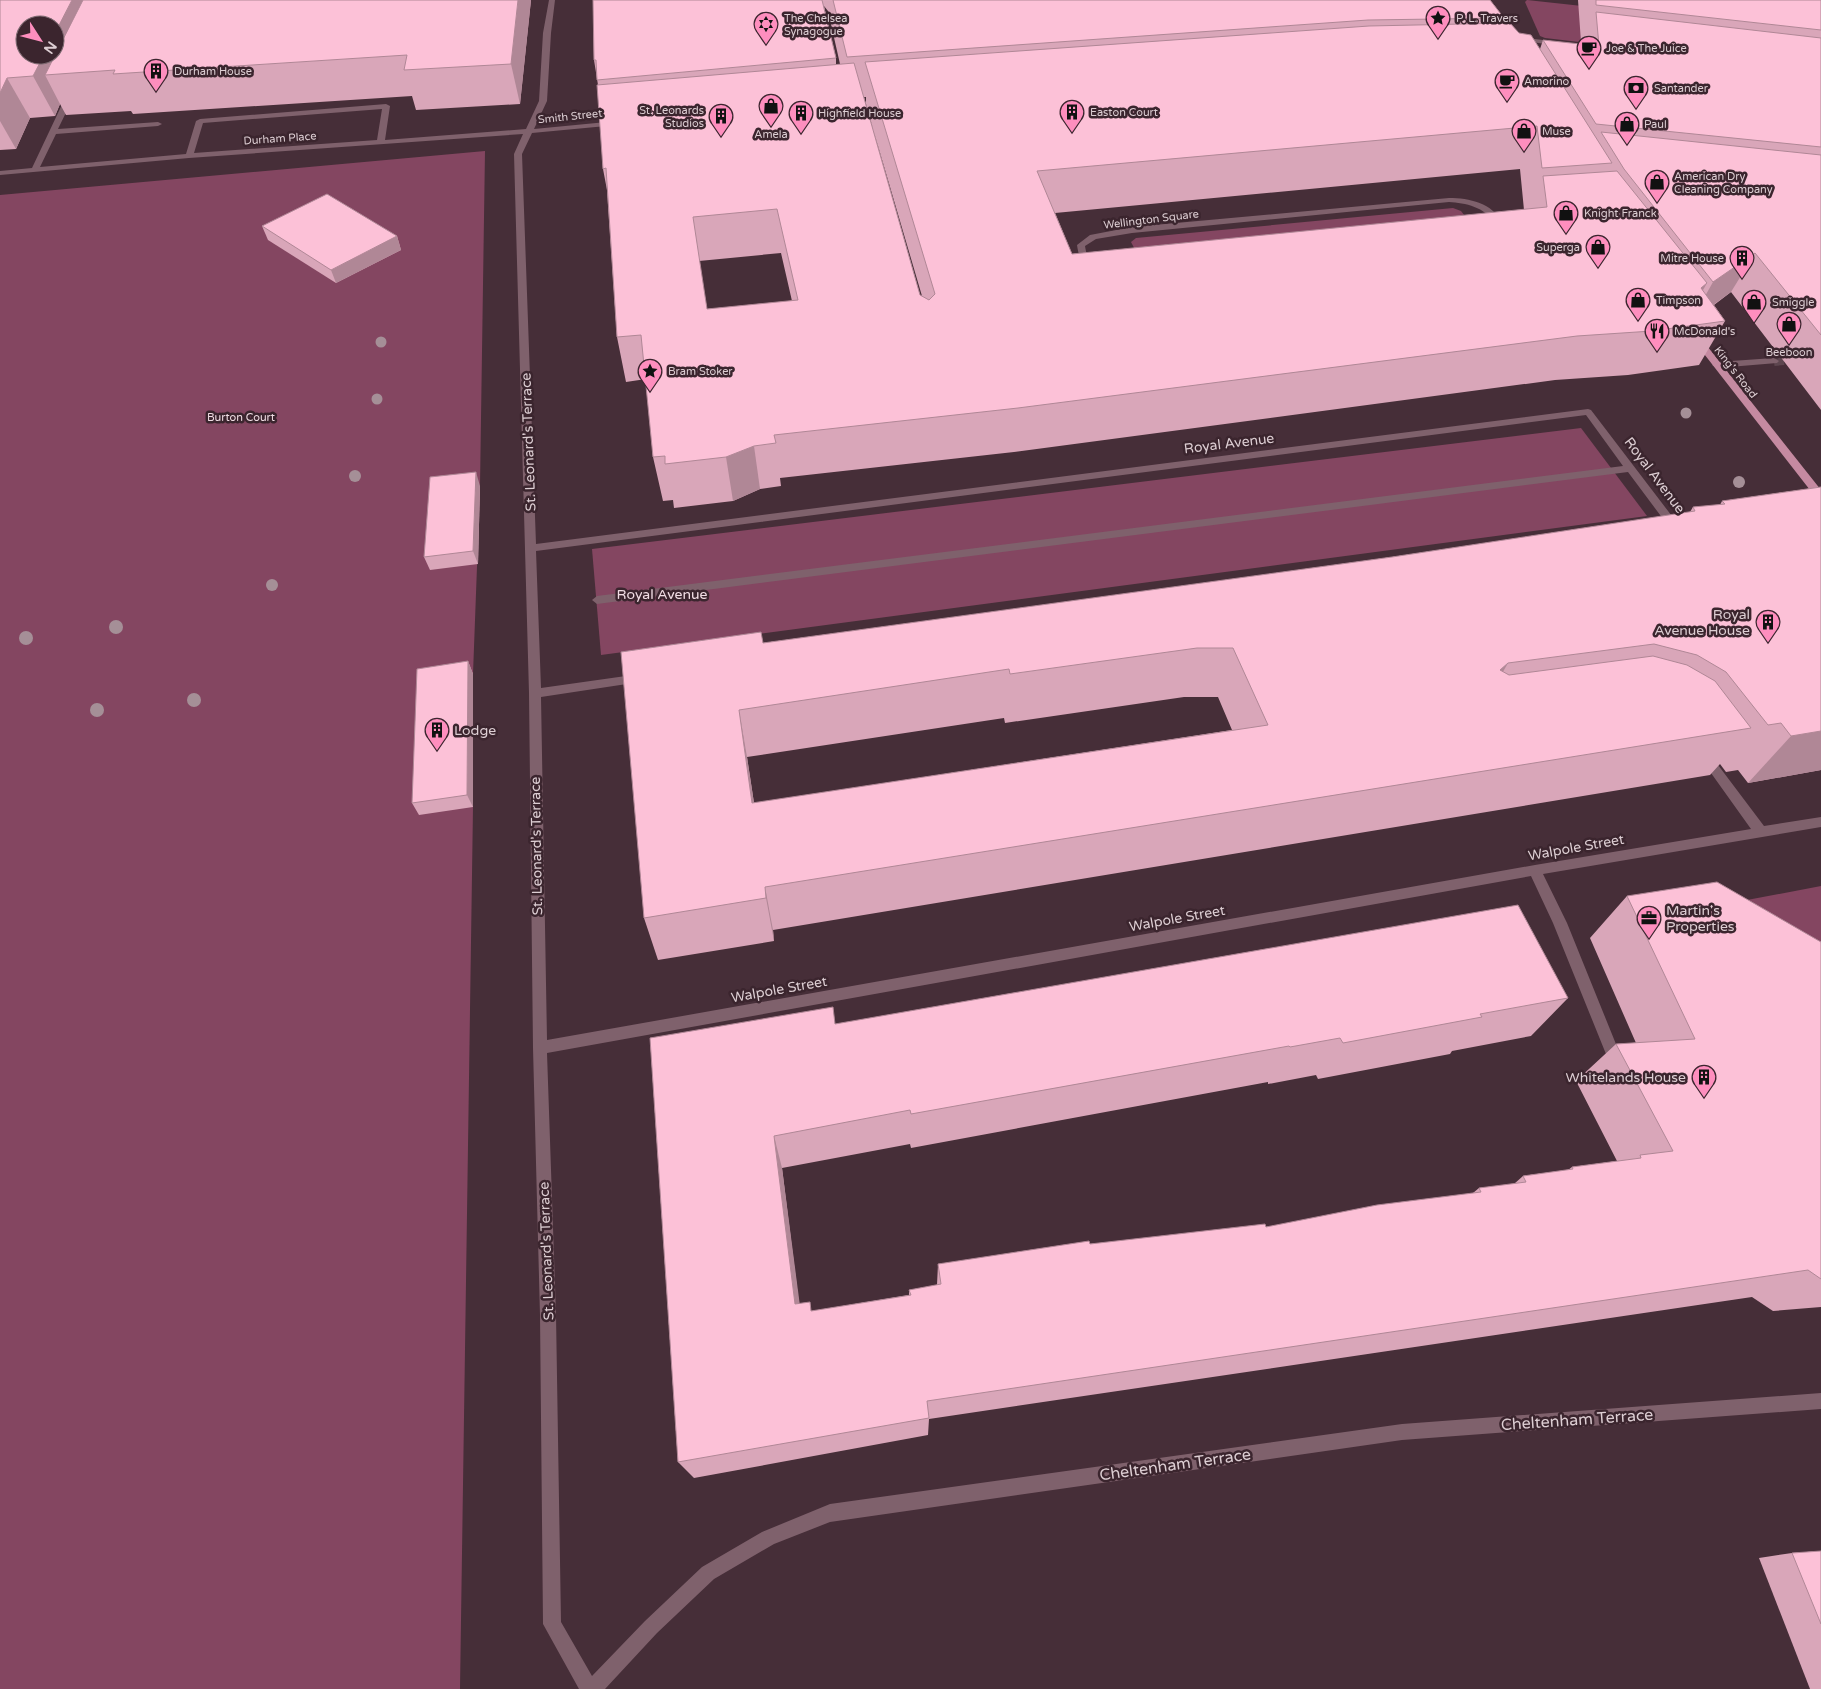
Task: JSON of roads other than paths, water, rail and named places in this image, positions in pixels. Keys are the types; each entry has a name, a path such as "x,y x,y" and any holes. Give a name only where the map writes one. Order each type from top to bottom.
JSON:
{"main road":[{"name":"King's Road","path":"1693,334 1821,497"}],"street":[{"name":"St. Leonard's Terrace","path":"552,0 547,34 543,101 518,154 535,693 540,1048 548,1315 552,1624 591,1689"},
{"path":"1512,38 1571,45"},
{"path":"35,170 74,89"},
{"path":"189,156 200,121 386,106 381,142"},
{"name":"Smith Street","path":"527,132 622,122"},
{"path":"53,132 158,124"},
{"name":"Durham Place","path":"0,173 189,156 527,132"},
{"name":"Wellington Square","path":"1448,200 1472,203 1499,218 1498,232 1488,241 1478,244 1148,274 1111,275 1094,272 1089,268 1081,250 1081,245 1093,237 1132,230 1448,200"},
{"path":"1717,366 1774,361"},
{"name":"Royal Avenue","path":"530,548 1588,412 1632,468 1679,533 1669,534"},
{"path":"597,600 1632,468"},
{"path":"535,693 655,676"},
{"path":"1698,747 1761,832"},
{"name":"Walpole Street","path":"540,1048 1534,870 1821,822"},
{"path":"1534,870 1560,924 1615,1059"},
{"name":"Cheltenham Terrace","path":"591,1689 651,1627 708,1573 768,1538 830,1513 1402,1432 1821,1400"}],"tunnel":[{"path":"1774,361 1821,356"}],"place":[{"name":"P. L. Travers","path":"1438,39"},
{"name":"The Chelsea Synagogue","path":"766,45"},
{"name":"Joe & The Juice","path":"1589,69"},
{"name":"Durham House","path":"156,92"},
{"name":"Amorino","path":"1507,102"},
{"name":"Santander","path":"1636,109"},
{"name":"Amela","path":"771,127"},
{"name":"Easton Court","path":"1072,133"},
{"name":"Highfield House","path":"801,134"},
{"name":"St. Leonards Studios","path":"721,137"},
{"name":"Paul","path":"1627,145"},
{"name":"Muse","path":"1524,152"},
{"name":"American Dry Cleaning Company","path":"1657,203"},
{"name":"Knight Franck","path":"1566,234"},
{"name":"Superga","path":"1598,268"},
{"name":"Mitre House","path":"1742,279"},
{"name":"Timpson","path":"1638,321"},
{"name":"Smiggle","path":"1754,323"},
{"name":"Beeboon","path":"1789,345"},
{"name":"McDonald's","path":"1657,352"},
{"name":"Bram Stoker","path":"650,392"},
{"name":"Royal Avenue House","path":"1768,643"},
{"name":"Lodge","path":"437,751"},
{"name":"Martin's Properties","path":"1649,939"},
{"name":"Whitelands House","path":"1704,1098"}],"park label":[{"name":"Burton Court","path":"241,417"}]}
